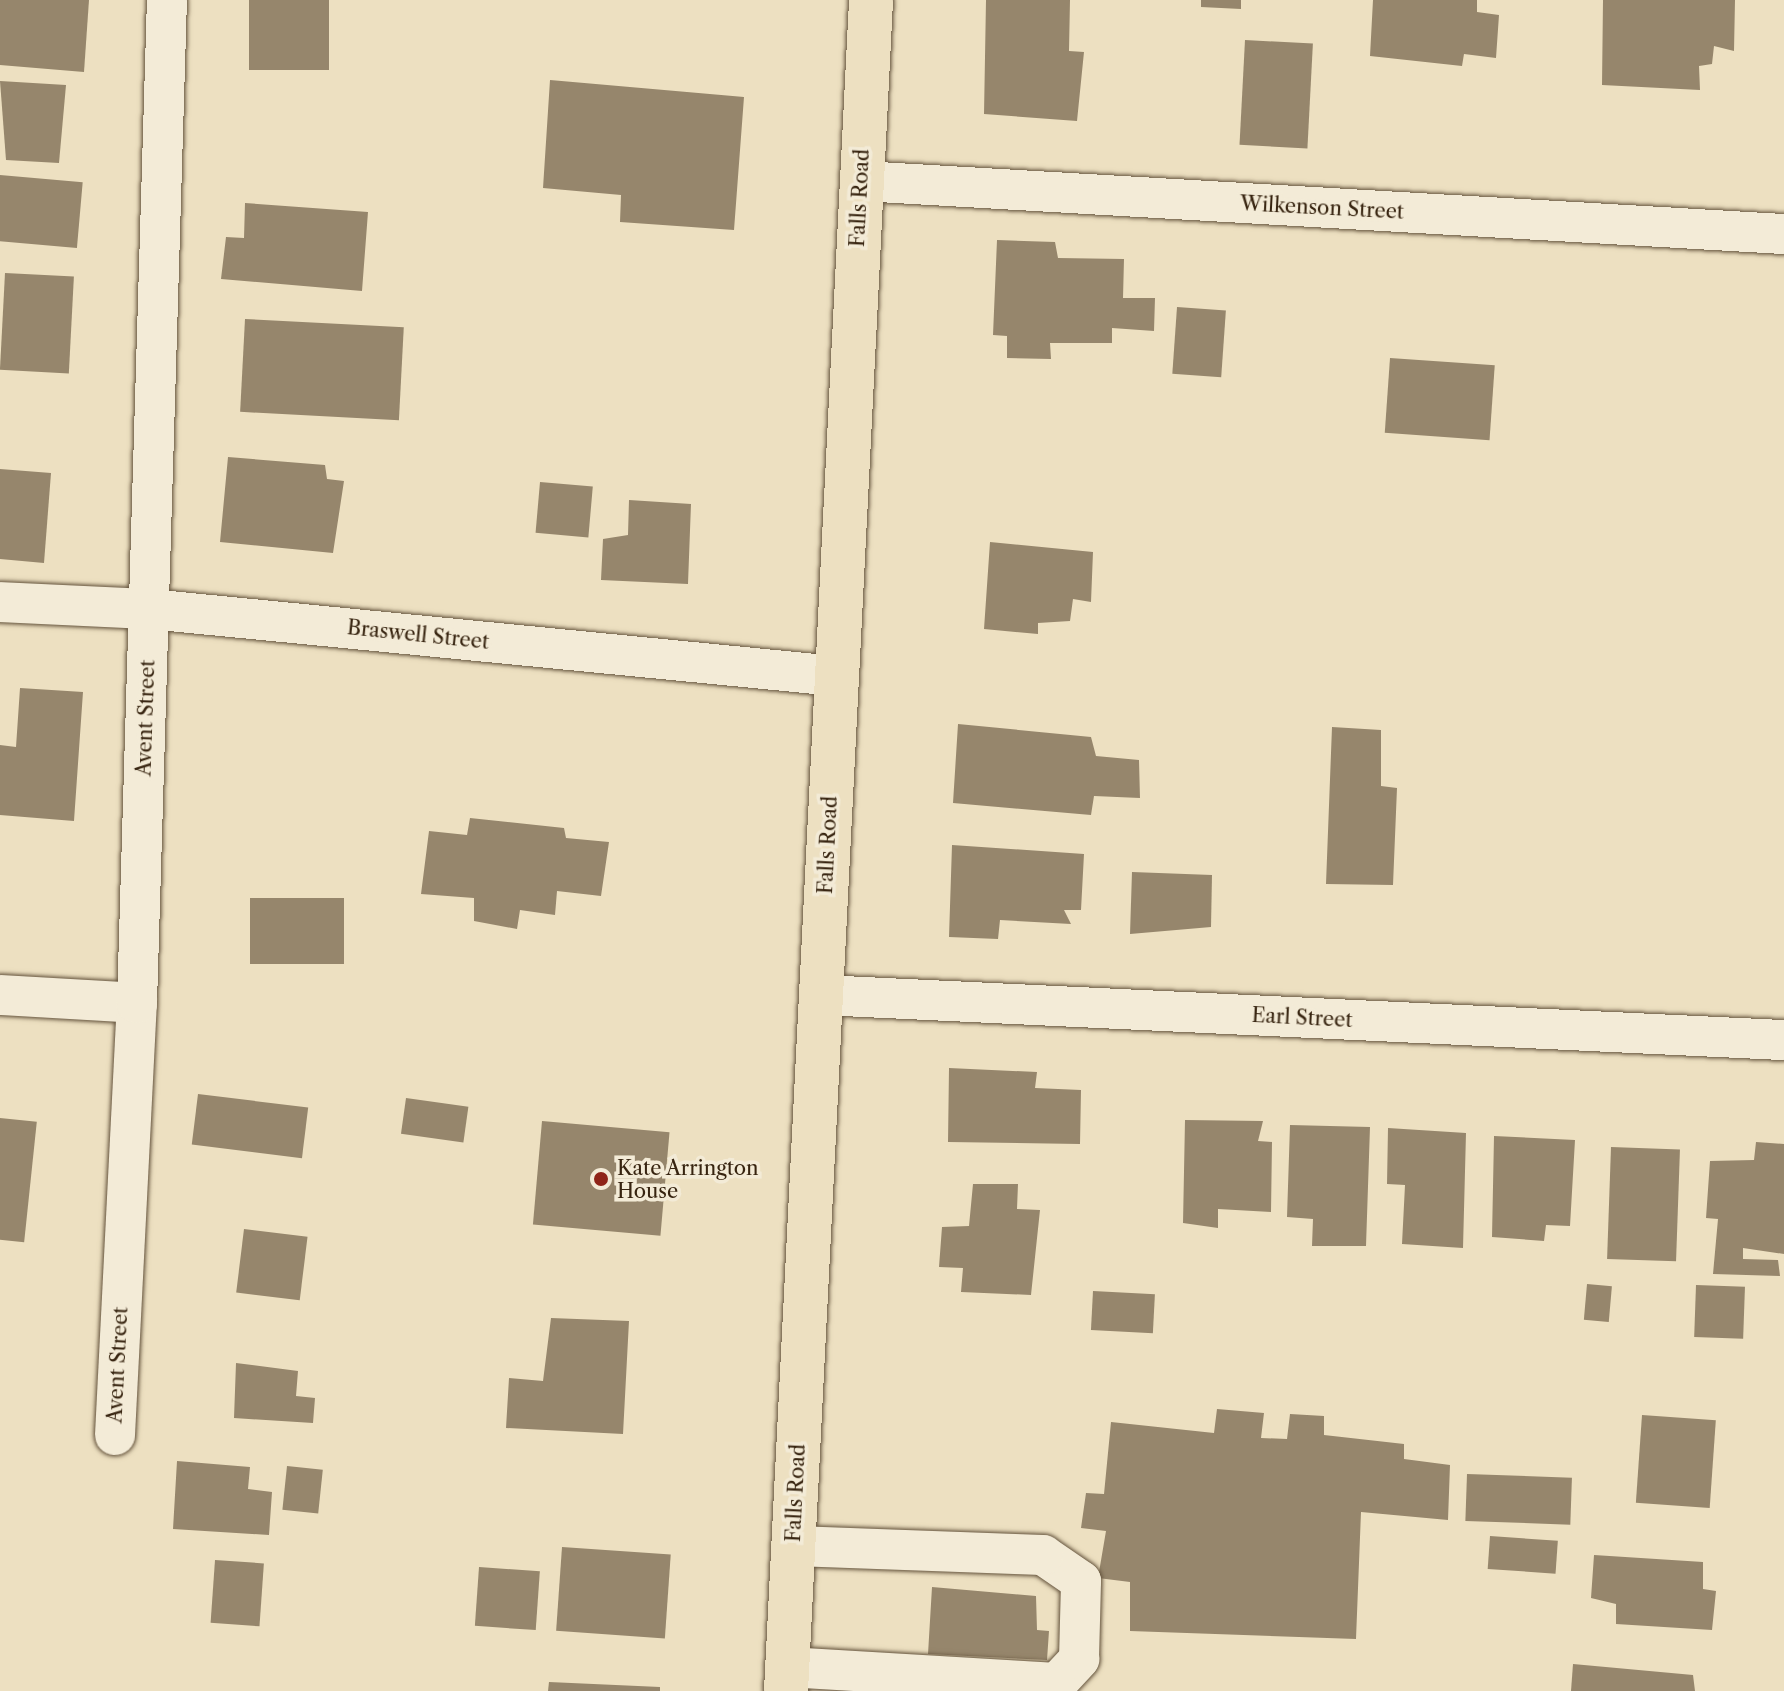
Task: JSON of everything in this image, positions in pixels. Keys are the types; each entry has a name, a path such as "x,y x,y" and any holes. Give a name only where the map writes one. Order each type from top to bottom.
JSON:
{"main road":[{"name":"Falls Road","path":"786,1679 871,0"}],"street":[{"name":"Avent Street","path":"115,1435 137,1003 167,0"},
{"name":"Wilkenson Street","path":"861,181 1784,234"},
{"name":"Braswell Street","path":"0,602 149,609 836,676"},
{"path":"0,995 137,1003"},
{"name":"Earl Street","path":"821,995 1784,1040"},
{"path":"786,1679 890,1684 1057,1683 1079,1659 1081,1581 1043,1555 794,1546"}],"building":[{"path":"0,0 89,0 84,72 0,65"},
{"path":"249,0 329,0 329,70 249,70"},
{"path":"986,0 1070,0 1069,51 1084,52 1077,121 984,114"},
{"path":"1201,0 1241,0 1241,9 1201,7"},
{"path":"1373,0 1477,0 1477,12 1499,15 1496,58 1464,54 1462,66 1370,56"},
{"path":"1603,0 1735,0 1734,51 1714,46 1712,64 1699,66 1700,90 1602,85"},
{"path":"1245,40 1313,44 1307,148 1240,145"},
{"path":"550,80 744,97 734,230 620,222 621,195 543,188"},
{"path":"0,81 66,85 59,163 6,160"},
{"path":"0,175 83,182 77,248 0,241"},
{"path":"245,203 368,212 362,291 221,279 226,237 244,238"},
{"path":"997,240 1055,242 1058,258 1124,259 1123,298 1155,298 1154,331 1112,328 1112,343 1050,343 1051,359 1007,358 1007,336 993,335"},
{"path":"5,273 74,277 69,373 0,370"},
{"path":"1177,307 1226,310 1221,377 1172,374"},
{"path":"245,319 404,327 399,420 240,412"},
{"path":"1390,358 1495,365 1490,440 1385,433"},
{"path":"228,457 325,465 327,479 344,481 333,553 220,542"},
{"path":"0,469 51,473 44,563 0,559"},
{"path":"540,482 593,487 588,537 536,533"},
{"path":"629,500 691,504 688,584 601,580 603,539 628,535"},
{"path":"990,542 1093,552 1091,602 1073,599 1070,621 1038,623 1038,634 984,629"},
{"path":"20,688 83,692 74,821 0,815 0,745 16,747"},
{"path":"958,724 1091,737 1096,756 1139,760 1140,798 1094,796 1091,815 953,803"},
{"path":"1332,727 1381,730 1381,786 1397,788 1393,885 1326,884"},
{"path":"470,818 564,828 566,838 609,842 601,896 557,891 555,915 520,910 517,929 474,921 474,898 421,894 429,831 467,835"},
{"path":"952,845 1084,854 1081,910 1064,910 1071,924 1000,920 998,939 949,937"},
{"path":"1132,872 1212,875 1211,927 1130,934"},
{"path":"250,898 344,898 344,964 250,964"},
{"path":"949,1068 1037,1072 1035,1088 1081,1090 1080,1144 948,1142"},
{"path":"198,1094 308,1108 302,1158 192,1145"},
{"path":"406,1098 468,1107 463,1142 401,1134"},
{"path":"0,1118 37,1122 24,1242 0,1240"},
{"path":"1185,1120 1263,1121 1258,1141 1272,1142 1271,1212 1218,1209 1218,1228 1183,1223"},
{"name":"Kate Arrington House","path":"542,1121 670,1132 660,1236 533,1225"},
{"path":"1290,1125 1370,1127 1366,1246 1312,1246 1313,1219 1287,1217"},
{"path":"1388,1128 1466,1133 1463,1248 1402,1244 1405,1185 1387,1184"},
{"path":"1494,1136 1575,1140 1570,1226 1546,1225 1544,1241 1492,1237"},
{"path":"1756,1142 1784,1144 1784,1254 1743,1248 1743,1259 1778,1260 1780,1276 1713,1274 1718,1219 1706,1218 1710,1161 1754,1160"},
{"path":"1611,1147 1680,1149 1676,1261 1607,1259"},
{"path":"973,1184 1018,1184 1017,1209 1040,1210 1031,1295 961,1292 963,1268 939,1267 942,1227 969,1226"},
{"path":"244,1229 308,1237 300,1300 236,1293"},
{"path":"1587,1284 1612,1286 1609,1322 1584,1320"},
{"path":"1696,1285 1745,1287 1743,1339 1694,1337"},
{"path":"1093,1291 1155,1294 1153,1333 1091,1330"},
{"path":"551,1318 629,1321 623,1434 506,1428 509,1378 543,1381"},
{"path":"236,1363 298,1371 296,1396 315,1398 313,1423 234,1418"},
{"path":"1217,1409 1264,1413 1261,1438 1287,1439 1290,1414 1324,1416 1324,1435 1404,1444 1404,1459 1450,1465 1448,1520 1361,1512 1356,1639 1130,1631 1130,1582 1098,1578 1106,1531 1081,1528 1086,1493 1104,1494 1111,1422 1214,1433"},
{"path":"1642,1415 1716,1420 1710,1508 1636,1503"},
{"path":"177,1461 250,1467 248,1489 272,1492 269,1535 173,1529"},
{"path":"287,1466 323,1470 318,1514 282,1510"},
{"path":"1467,1474 1572,1478 1570,1525 1465,1521"},
{"path":"1490,1536 1558,1541 1556,1574 1488,1569"},
{"path":"562,1547 671,1555 665,1638 556,1631"},
{"path":"1594,1555 1703,1562 1703,1589 1716,1591 1712,1630 1616,1624 1616,1604 1591,1598"},
{"path":"215,1560 264,1563 259,1626 211,1623"},
{"path":"479,1567 540,1571 536,1630 475,1626"},
{"path":"932,1587 1036,1596 1037,1630 1049,1631 1047,1660 928,1654"},
{"path":"1573,1664 1693,1675 1695,1691 1571,1691"},
{"path":"549,1682 660,1687 660,1691 548,1691"}],"place":[{"name":"Kate Arrington House","path":"601,1179"}]}
